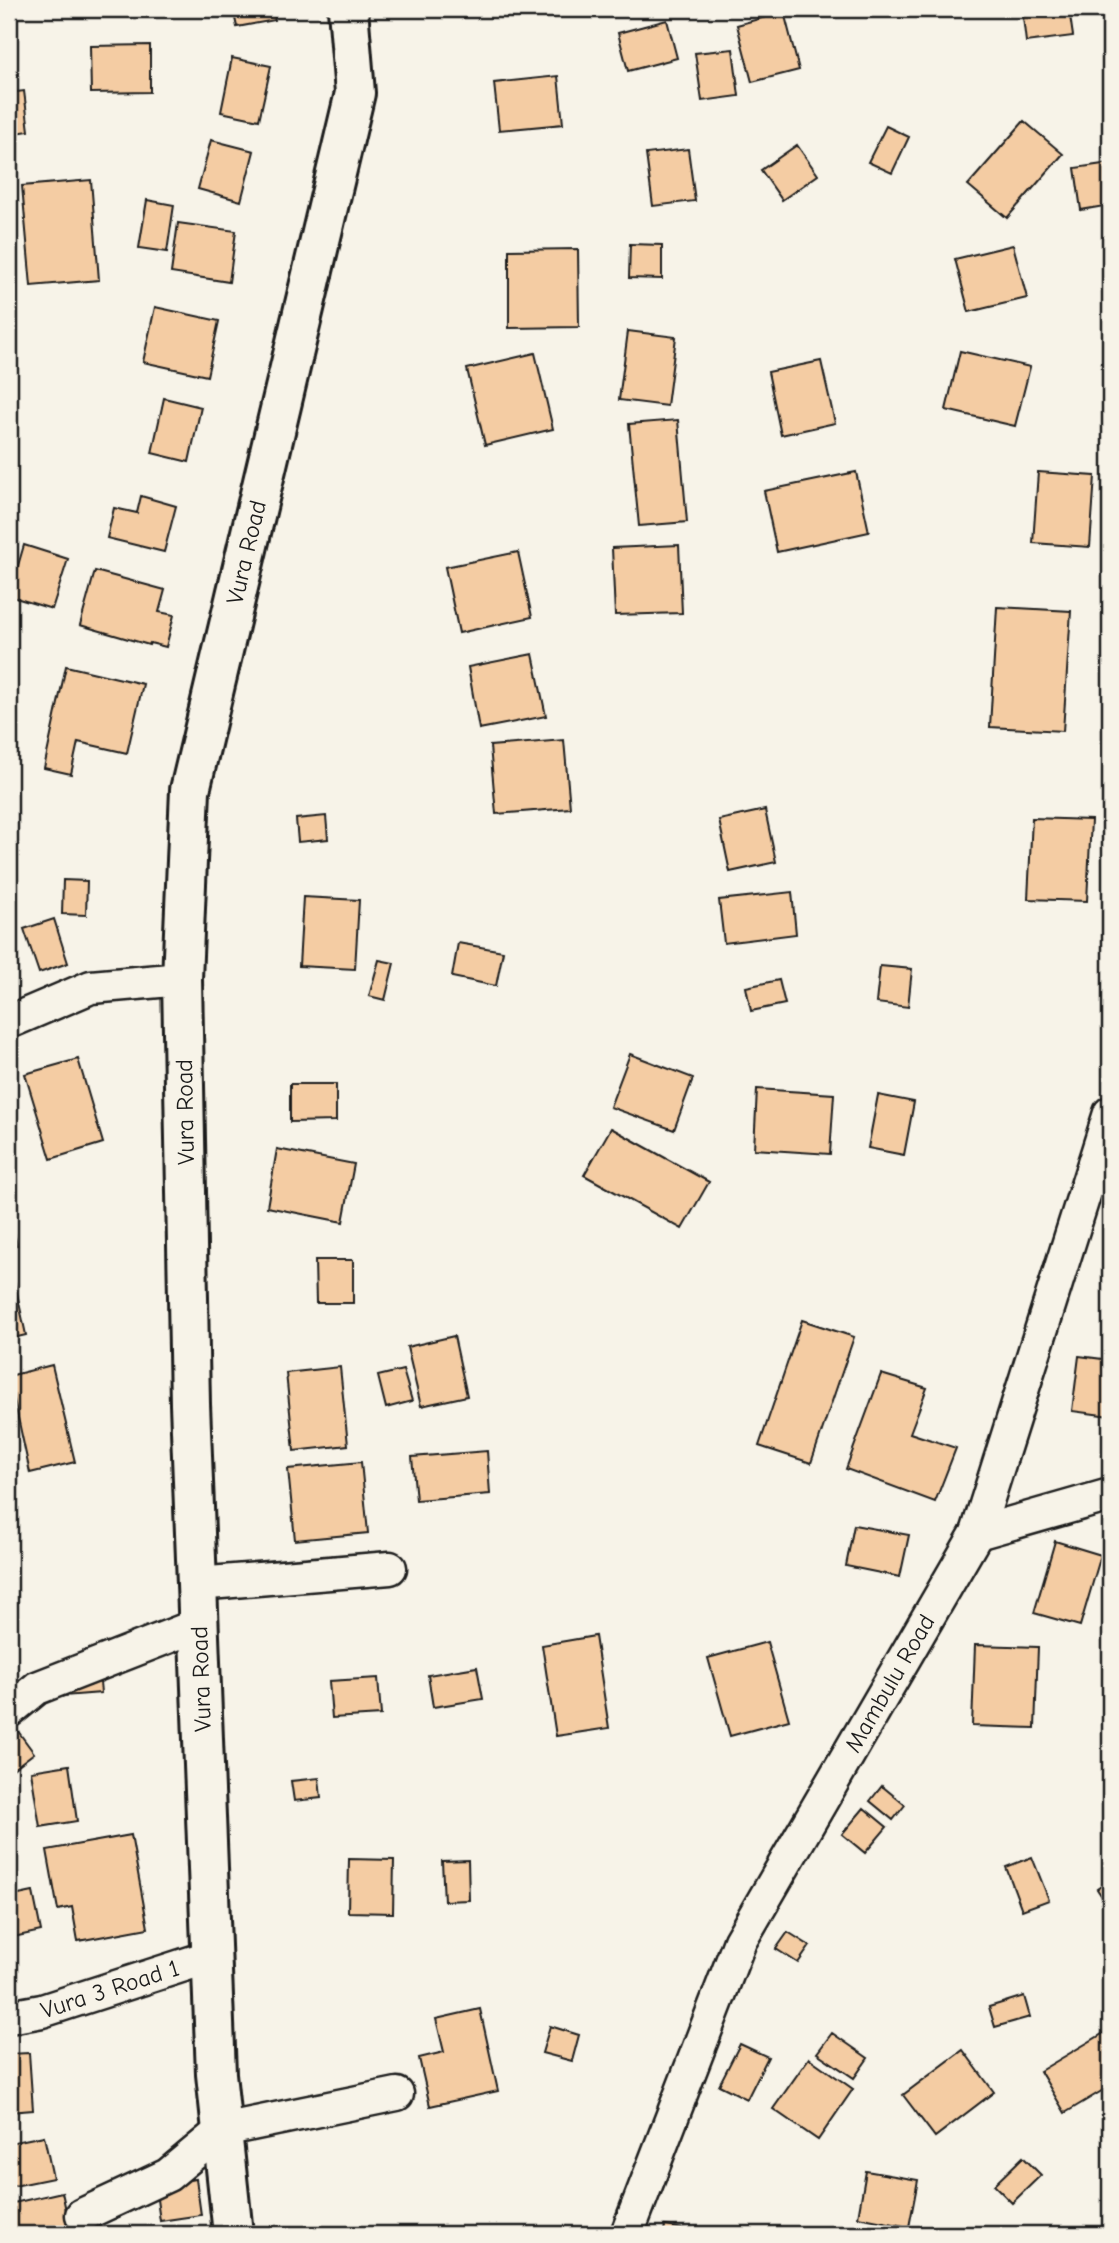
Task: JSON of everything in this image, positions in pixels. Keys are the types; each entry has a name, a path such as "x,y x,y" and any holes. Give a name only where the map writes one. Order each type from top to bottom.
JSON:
{"street":[{"name":"Vura Road","path":"233,2234 216,2074 190,1404 182,979 190,790 355,93 348,9"},
{"path":"9,1022 91,987 182,979"},
{"name":"Mambulu Road","path":"627,2234 740,1941 977,1533 1110,1113"},
{"path":"977,1533 1110,1495"},
{"path":"197,1584 390,1568"},
{"path":"9,1712 37,1688 198,1625"},
{"name":"Vura 3 Road 1","path":"9,2017 42,2011 212,1956"},
{"path":"82,2215 168,2175 222,2130 397,2094"}],"building":[{"path":"233,9 273,9 275,20 237,27"},
{"path":"1022,9 1069,9 1073,36 1026,42"},
{"path":"784,12 799,70 752,82 737,25"},
{"path":"667,20 677,58 628,71 618,33"},
{"path":"150,45 150,92 91,93 90,46"},
{"path":"733,49 739,96 702,101 695,53"},
{"path":"232,58 271,66 259,120 221,112"},
{"path":"558,76 563,124 499,130 494,83"},
{"path":"24,91 29,131 9,134 9,93"},
{"path":"1024,121 1063,154 1007,218 968,185"},
{"path":"886,126 909,137 892,173 868,162"},
{"path":"211,140 254,151 241,201 198,189"},
{"path":"797,145 818,175 782,200 761,170"},
{"path":"688,149 695,201 653,206 646,154"},
{"path":"1110,163 1110,205 1081,210 1075,168"},
{"path":"91,180 99,280 31,286 22,186"},
{"path":"147,200 174,205 167,252 139,248"},
{"path":"178,223 236,231 229,282 171,273"},
{"path":"630,244 662,245 662,279 629,278"},
{"path":"1013,245 1027,298 969,312 955,259"},
{"path":"578,249 579,327 509,328 509,250"},
{"path":"155,307 219,321 207,376 143,362"},
{"path":"628,331 676,337 667,406 619,400"},
{"path":"960,351 1030,367 1015,426 946,410"},
{"path":"535,353 553,429 485,445 467,369"},
{"path":"821,361 835,423 781,435 768,372"},
{"path":"164,398 201,407 189,462 152,453"},
{"path":"678,420 687,522 639,526 629,424"},
{"path":"856,472 869,532 777,552 764,491"},
{"path":"1038,472 1095,476 1090,547 1033,543"},
{"path":"141,496 176,506 164,552 107,538 114,508 137,513"},
{"path":"24,545 68,559 52,609 9,596"},
{"path":"679,545 682,613 615,615 612,548"},
{"path":"518,552 532,617 459,633 445,567"},
{"path":"95,571 165,590 159,612 174,615 166,647 150,643 149,645 80,625"},
{"path":"997,607 1071,611 1063,731 990,727"},
{"path":"533,654 546,716 479,729 468,667"},
{"path":"66,666 143,684 127,753 78,742 71,774 44,768"},
{"path":"564,740 570,808 496,814 490,746"},
{"path":"765,810 776,862 730,872 719,820"},
{"path":"326,816 328,839 298,842 296,819"},
{"path":"1032,818 1091,820 1087,901 1028,899"},
{"path":"63,880 87,881 86,915 62,914"},
{"path":"792,892 796,934 724,943 719,900"},
{"path":"303,897 359,900 355,969 299,966"},
{"path":"54,919 68,963 39,973 24,929"},
{"path":"458,943 503,951 496,986 452,977"},
{"path":"379,960 394,963 385,1000 369,996"},
{"path":"880,966 912,969 908,1007 876,1003"},
{"path":"779,980 785,1004 751,1011 746,987"},
{"path":"630,1054 693,1078 674,1130 610,1107"},
{"path":"78,1059 103,1143 51,1159 25,1074"},
{"path":"290,1084 336,1084 336,1121 290,1122"},
{"path":"757,1089 834,1094 830,1154 754,1149"},
{"path":"878,1095 914,1102 904,1155 868,1148"},
{"path":"611,1128 709,1182 682,1229 584,1175"},
{"path":"277,1149 354,1164 343,1222 267,1207"},
{"path":"9,1211 17,1245 9,1247"},
{"path":"315,1260 353,1260 353,1303 316,1303"},
{"path":"15,1284 26,1335 9,1339 9,1286"},
{"path":"802,1320 854,1337 811,1463 759,1446"},
{"path":"454,1336 467,1396 421,1406 407,1347"},
{"path":"1079,1356 1110,1360 1110,1416 1072,1411"},
{"path":"52,1365 75,1462 30,1473 9,1376"},
{"path":"340,1367 348,1445 294,1451 286,1373"},
{"path":"403,1370 412,1401 386,1408 378,1376"},
{"path":"881,1374 927,1388 910,1433 956,1448 935,1502 846,1469"},
{"path":"487,1451 490,1494 416,1500 412,1457"},
{"path":"361,1462 368,1533 295,1540 288,1469"},
{"path":"854,1525 909,1535 900,1577 846,1566"},
{"path":"1055,1541 1101,1555 1080,1626 1034,1613"},
{"path":"595,1636 609,1728 556,1736 542,1645"},
{"path":"767,1642 789,1720 730,1736 708,1658"},
{"path":"975,1645 1038,1647 1035,1728 972,1726"},
{"path":"477,1667 483,1699 433,1707 428,1675"},
{"path":"378,1678 381,1715 332,1718 329,1681"},
{"path":"100,1682 101,1693 64,1696 63,1685"},
{"path":"12,1723 34,1753 9,1772 9,1726"},
{"path":"69,1765 77,1821 40,1827 31,1771"},
{"path":"319,1778 321,1798 294,1801 291,1781"},
{"path":"882,1786 905,1805 893,1820 870,1801"},
{"path":"864,1808 887,1827 865,1853 842,1834"},
{"path":"131,1835 148,1928 78,1941 72,1907 58,1910 47,1850"},
{"path":"1032,1857 1049,1900 1022,1910 1006,1867"},
{"path":"349,1859 394,1860 393,1913 348,1912"},
{"path":"468,1860 469,1900 444,1901 442,1861"},
{"path":"1110,1880 1110,1909 1097,1889"},
{"path":"33,1892 41,1931 9,1938 9,1897"},
{"path":"788,1932 810,1946 798,1963 776,1949"},
{"path":"1024,1996 1030,2017 995,2027 989,2007"},
{"path":"480,2009 498,2091 430,2106 419,2058 444,2052 436,2019"},
{"path":"550,2026 579,2035 572,2061 542,2053"},
{"path":"1109,2030 1110,2086 1065,2113 1040,2071"},
{"path":"832,2033 868,2058 854,2078 817,2053"},
{"path":"740,2044 768,2057 747,2099 719,2085"},
{"path":"963,2050 994,2092 935,2137 903,2095"},
{"path":"29,2053 33,2110 9,2112 9,2054"},
{"path":"809,2058 853,2089 818,2140 773,2109"},
{"path":"44,2136 53,2178 9,2187 9,2143"},
{"path":"1023,2157 1041,2175 1012,2203 994,2185"},
{"path":"866,2171 918,2180 909,2227 858,2217"},
{"path":"196,2179 201,2215 160,2221 155,2185"},
{"path":"62,2192 71,2234 9,2234 9,2204"},
{"path":"665,2226 716,2234 663,2234"}]}
